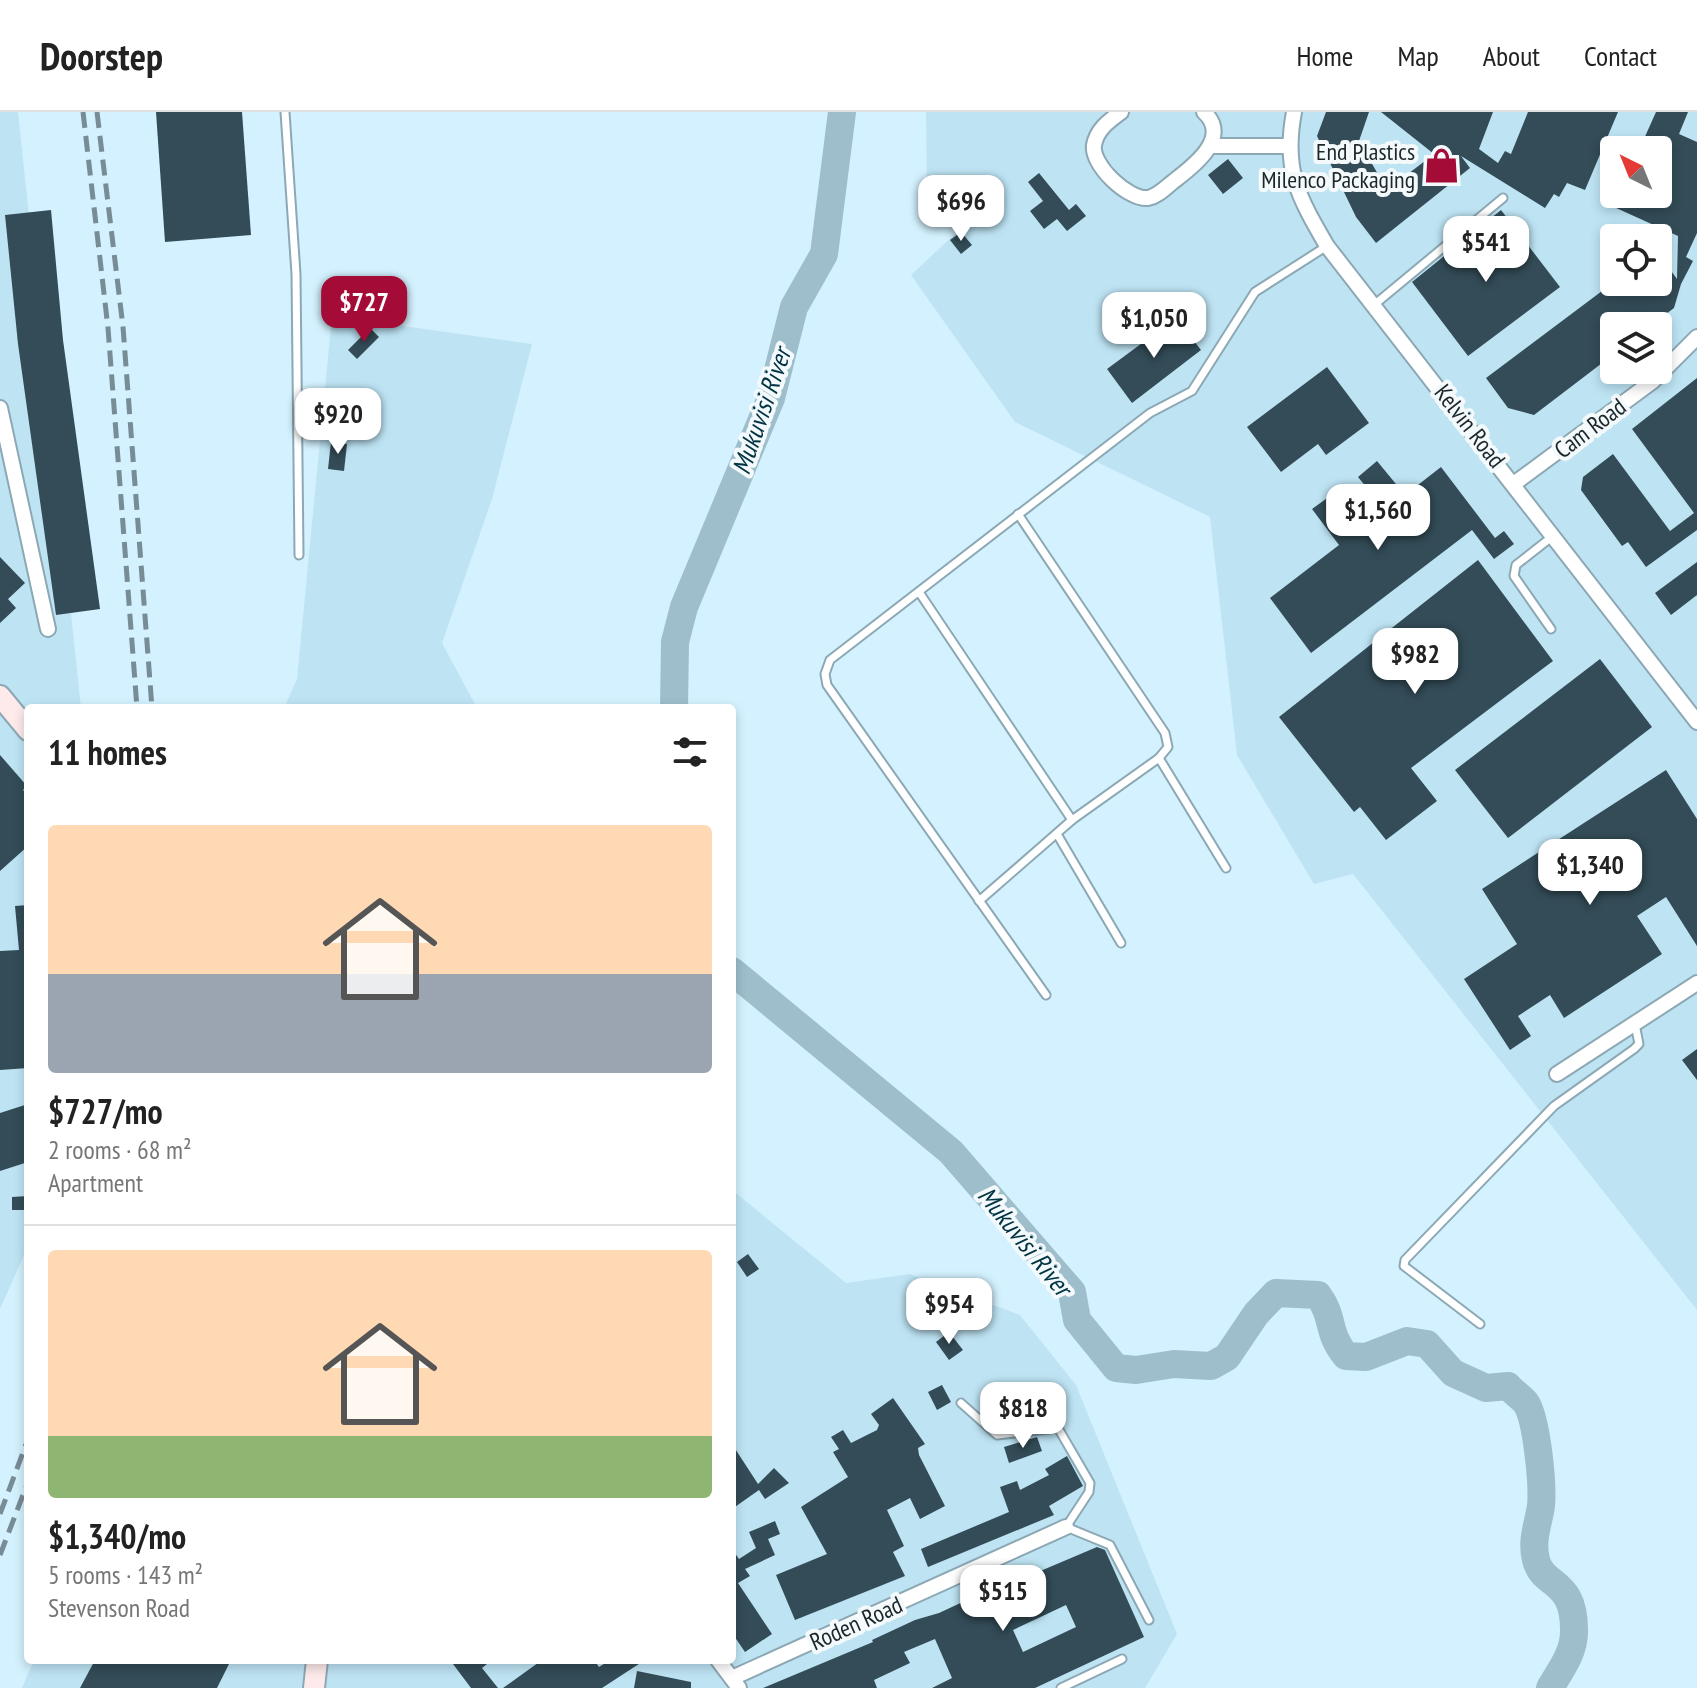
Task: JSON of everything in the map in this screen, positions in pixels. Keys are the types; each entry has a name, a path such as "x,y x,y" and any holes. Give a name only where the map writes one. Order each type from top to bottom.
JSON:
{"street":[{"path":"1121,112 1100,129 1094,149 1096,158 1128,194 1136,197 1155,196 1200,161 1211,146 1211,129 1204,112"},
{"name":"Kelvin Road","path":"1294,112 1287,146 1291,175 1303,205 1327,246 1515,483 1697,722"},
{"path":"1211,146 1287,146"},
{"name":"Cam Road","path":"1515,483 1653,381 1678,360 1697,337"},
{"path":"0,408 48,629"},
{"path":"0,696 24,725"},
{"path":"1557,1074 1697,983"},
{"name":"Roden Road","path":"736,1683 1066,1527"},
{"path":"314,1688 317,1664"},
{"path":"721,1664 736,1683"}],"lane":[{"path":"285,112 296,274 299,555"},
{"path":"1374,305 1503,198"},
{"path":"1046,995 827,685 825,674 830,660 1150,413 1192,391 1255,292 1327,246"},
{"path":"979,901 1072,820 1159,758 1168,747 1165,733 1018,514"},
{"path":"1551,629 1514,576 1516,565 1555,535"},
{"path":"919,592 1072,820"},
{"path":"1159,758 1226,868"},
{"path":"1057,834 1121,943"},
{"path":"1480,1324 1404,1266 1405,1260 1554,1106 1639,1044 1635,1024"},
{"path":"961,1403 997,1435 1048,1426 1058,1428 1090,1483 1089,1492 1066,1527 1110,1545 1149,1620"},
{"path":"1061,1688 1122,1659"}],"shaded area":[{"path":"0,112 18,112 81,704 24,704 24,1255 0,1309"},
{"path":"926,112 1697,112 1697,1310 1353,874 1314,884 1237,755 1210,517 1015,422 911,275 956,233 927,197"},
{"path":"332,316 532,344 492,499 442,643 475,704 286,704 297,679"},
{"path":"736,1193 846,1283 910,1274 1020,1315 1076,1385 1177,1634 1145,1688 22,1688 32,1664 736,1664"}],"building":[{"path":"156,112 242,112 251,235 165,242"},
{"path":"1326,112 1369,112 1359,141 1387,190 1434,154 1381,112 1493,112 1479,149 1498,163 1505,151 1511,154 1528,112 1618,112 1608,136 1600,136 1600,155 1585,190 1567,183 1559,197 1554,194 1545,208 1461,156 1470,168 1376,243 1356,217 1317,136"},
{"path":"1656,112 1688,112 1679,134 1697,142 1697,233 1686,257 1693,261 1681,284 1674,308 1669,312 1600,312 1600,365 1534,415 1508,408 1486,378 1600,292 1600,296 1672,296 1672,272 1677,279 1678,236 1672,233 1672,224 1652,224 1616,208 1672,208 1672,136 1645,136"},
{"path":"1228,159 1243,178 1223,194 1208,175"},
{"path":"1039,173 1069,210 1076,204 1086,216 1067,231 1057,219 1044,229 1030,211 1043,201 1028,182"},
{"path":"51,210 63,340 100,609 56,615 18,344 5,215"},
{"path":"1501,210 1560,287 1468,356 1412,282"},
{"path":"961,232 972,245 961,254 950,240"},
{"path":"1176,318 1201,350 1132,403 1107,369"},
{"path":"370,328 379,337 357,359 348,350"},
{"path":"1327,367 1369,423 1326,455 1318,444 1281,472 1247,427"},
{"path":"1697,378 1697,530 1646,567 1628,542 1622,546 1581,490 1583,477 1613,454 1670,531 1694,513 1632,429"},
{"path":"331,442 347,444 344,471 328,469"},
{"path":"1377,461 1405,495 1441,467 1495,538 1504,531 1514,544 1494,559 1472,530 1311,653 1270,598 1339,545 1312,509 1337,491 1364,527 1385,510 1358,477"},
{"path":"0,557 25,583 8,599 16,608 0,623"},
{"path":"1478,560 1553,661 1411,768 1437,801 1386,840 1360,807 1354,812 1279,717"},
{"path":"1697,562 1697,595 1671,615 1655,593"},
{"path":"1600,659 1652,727 1508,838 1455,770"},
{"path":"0,755 24,783 24,850 0,871"},
{"path":"1666,770 1697,819 1697,946 1666,897 1637,916 1662,954 1564,1018 1550,995 1518,1016 1531,1036 1510,1050 1464,979 1517,944 1482,889"},
{"path":"24,905 24,1068 0,1070 0,951 19,950 15,906"},
{"path":"1697,1049 1697,1080 1682,1060"},
{"path":"24,1105 24,1163 0,1171 0,1113"},
{"path":"24,1196 24,1210 12,1210 12,1197"},
{"path":"748,1254 759,1269 747,1277 737,1262"},
{"path":"949,1332 963,1350 949,1360 936,1342"},
{"path":"942,1385 951,1402 937,1410 928,1392"},
{"path":"893,1398 925,1444 918,1448 919,1455 945,1506 920,1519 910,1498 887,1510 904,1546 893,1552 905,1576 795,1620 776,1575 827,1554 801,1507 848,1477 833,1452 839,1449 831,1437 843,1430 851,1443 877,1430 879,1425 871,1414"},
{"path":"1039,1402 1046,1415 1033,1424 1014,1426 1005,1419 1013,1409 1016,1412"},
{"path":"1037,1437 1042,1451 1009,1463 1004,1447"},
{"path":"736,1450 758,1484 774,1468 789,1483 765,1499 759,1490 736,1506"},
{"path":"1067,1456 1083,1486 1049,1506 1054,1515 928,1567 921,1549 1009,1512 1000,1487 1017,1481 1020,1490 1049,1475 1045,1469"},
{"path":"775,1521 780,1534 768,1539 775,1555 745,1569 750,1576 738,1583 772,1634 745,1652 736,1639 736,1555 739,1559 756,1548 749,1532"},
{"path":"1097,1547 1105,1550 1144,1637 1035,1688 932,1688 952,1678 935,1639 904,1652 910,1663 874,1680 877,1688 763,1688 1036,1568 1038,1572","holes":["1066,1605 1076,1627 1023,1652 1013,1630"]},
{"path":"93,1664 229,1664 217,1688 80,1688"},
{"path":"453,1664 487,1664 482,1668 498,1688 471,1688"},
{"path":"536,1664 597,1664 599,1667 604,1664 639,1664 602,1688 503,1688"},
{"path":"637,1671 691,1682 691,1688 634,1688"}],"waterway":[{"name":"Mukuvisi River","path":"674,704 675,642 684,607 771,398 794,307 824,254 842,112"},
{"name":"Mukuvisi River","path":"736,974 951,1152 1072,1292 1077,1320 1116,1368 1136,1370 1174,1364 1211,1366 1227,1357 1256,1314 1276,1293 1318,1295 1327,1311 1336,1340 1346,1356 1366,1357 1407,1341 1427,1344 1453,1373 1486,1388 1508,1386 1526,1403 1536,1438 1541,1496 1535,1540 1536,1560 1545,1575 1564,1593 1573,1615 1572,1647 1550,1688"}],"railway":[{"path":"83,112 108,328 137,704"},
{"path":"97,112 123,327 152,704"},
{"path":"0,1514 24,1450"},
{"path":"0,1555 24,1492"}],"place":[{"name":"End Plastics Milenco Packaging","path":"1441,165"}]}
